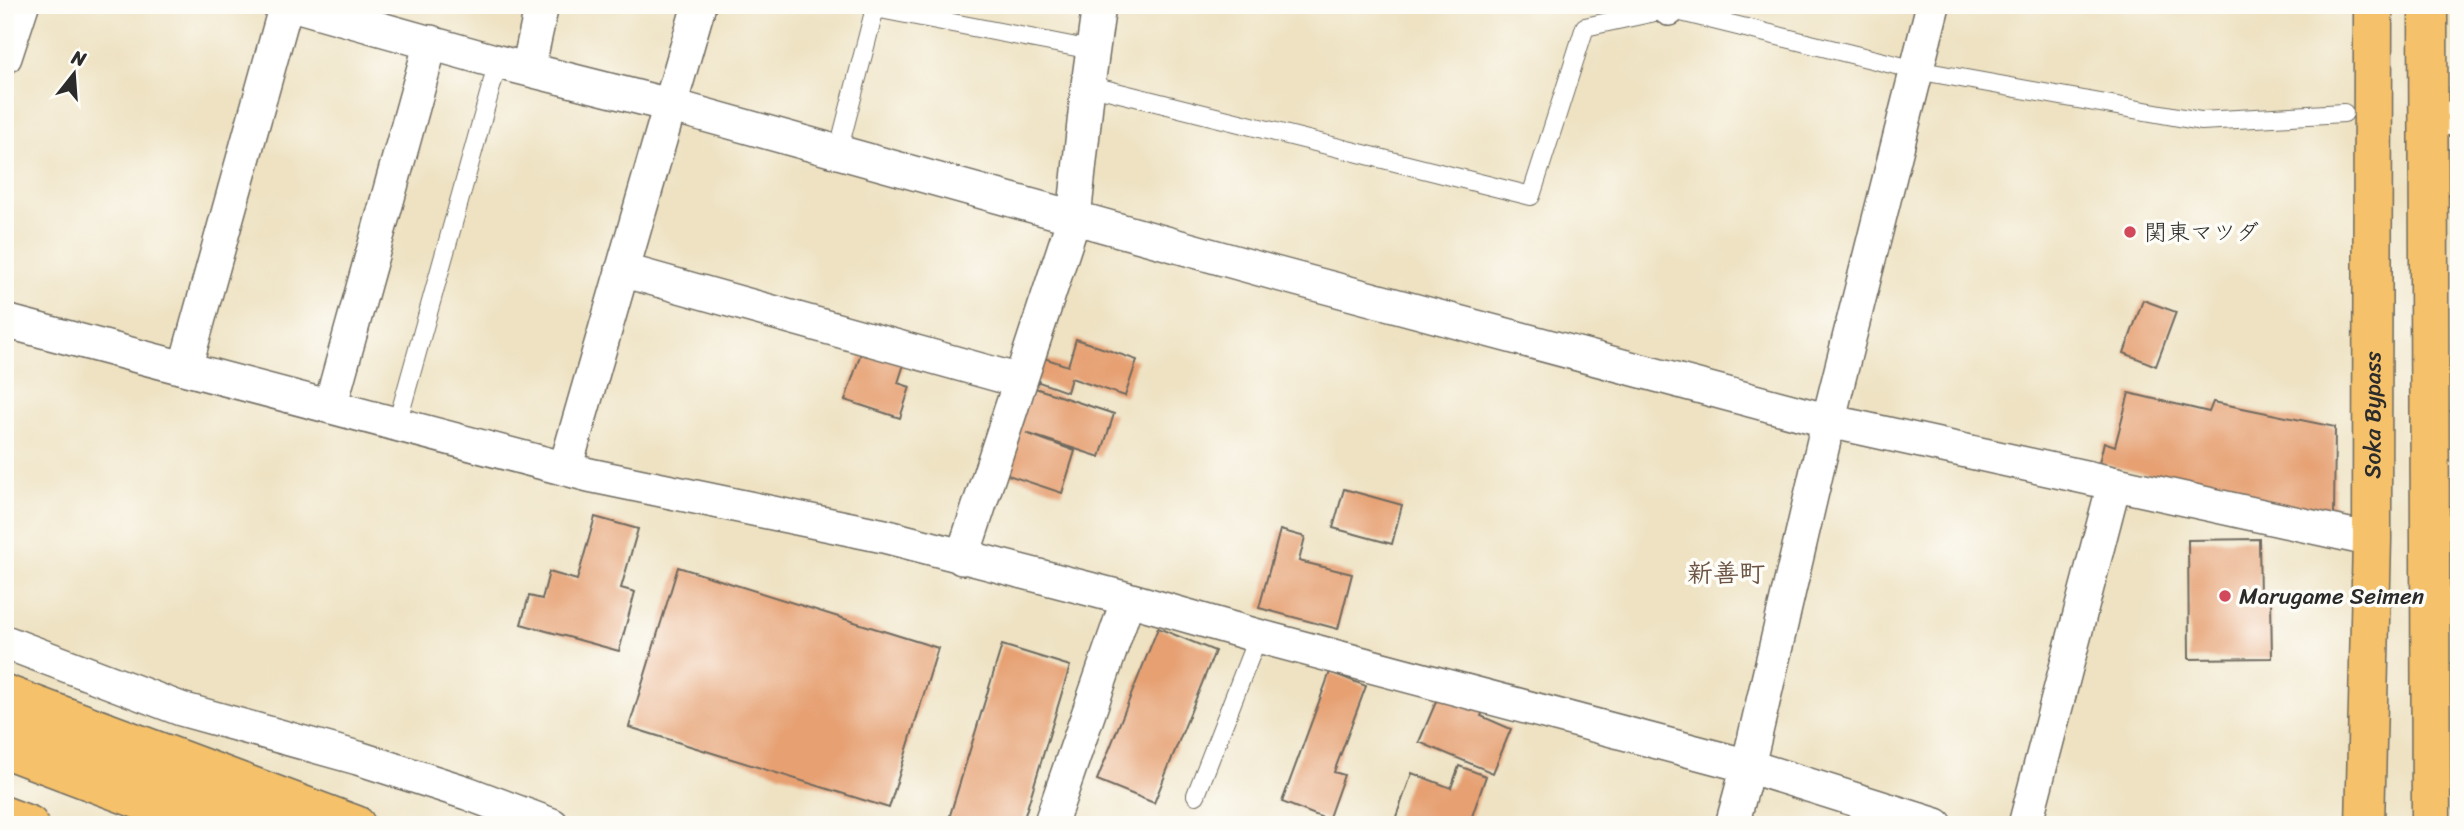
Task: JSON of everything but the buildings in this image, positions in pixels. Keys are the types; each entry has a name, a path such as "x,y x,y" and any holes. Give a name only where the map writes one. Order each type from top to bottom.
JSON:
{"highway":[{"name":"Soka Bypass","path":"2365,825 2372,540 2373,5"},
{"path":"2428,5 2443,118 2431,825"},
{"path":"5,694 356,825"},
{"path":"5,719 285,825"},
{"path":"5,750 206,825"},
{"path":"5,816 29,825"}],"street":[{"path":"5,57 22,5"},
{"path":"185,368 286,5"},
{"path":"295,5 349,13 431,42 513,66 669,105 1074,218 1829,421 2372,540"},
{"path":"513,66 542,5"},
{"path":"565,469 699,5"},
{"path":"962,558 1074,218 1099,5"},
{"path":"1732,825 1933,5"},
{"path":"330,407 431,42"},
{"path":"622,270 1020,381"},
{"path":"5,321 565,469 884,536 1128,599 1748,766 1936,825"},
{"path":"2025,825 2114,484"},
{"path":"1050,825 1128,599"},
{"path":"5,642 181,709 358,758 467,793 552,825"}],"lane":[{"path":"1088,85 1531,196 1585,27 1669,7 1916,70 2201,121 2344,113"},
{"path":"838,152 876,8 1092,50"},
{"path":"397,424 513,66"},
{"path":"1196,795 1258,636"}],"place":[{"name":"関東マツダ","path":"2130,232"},
{"name":"Marugame Seimen","path":"2225,596"}],"district":[{"name":"新善町","path":"1726,573"}]}
